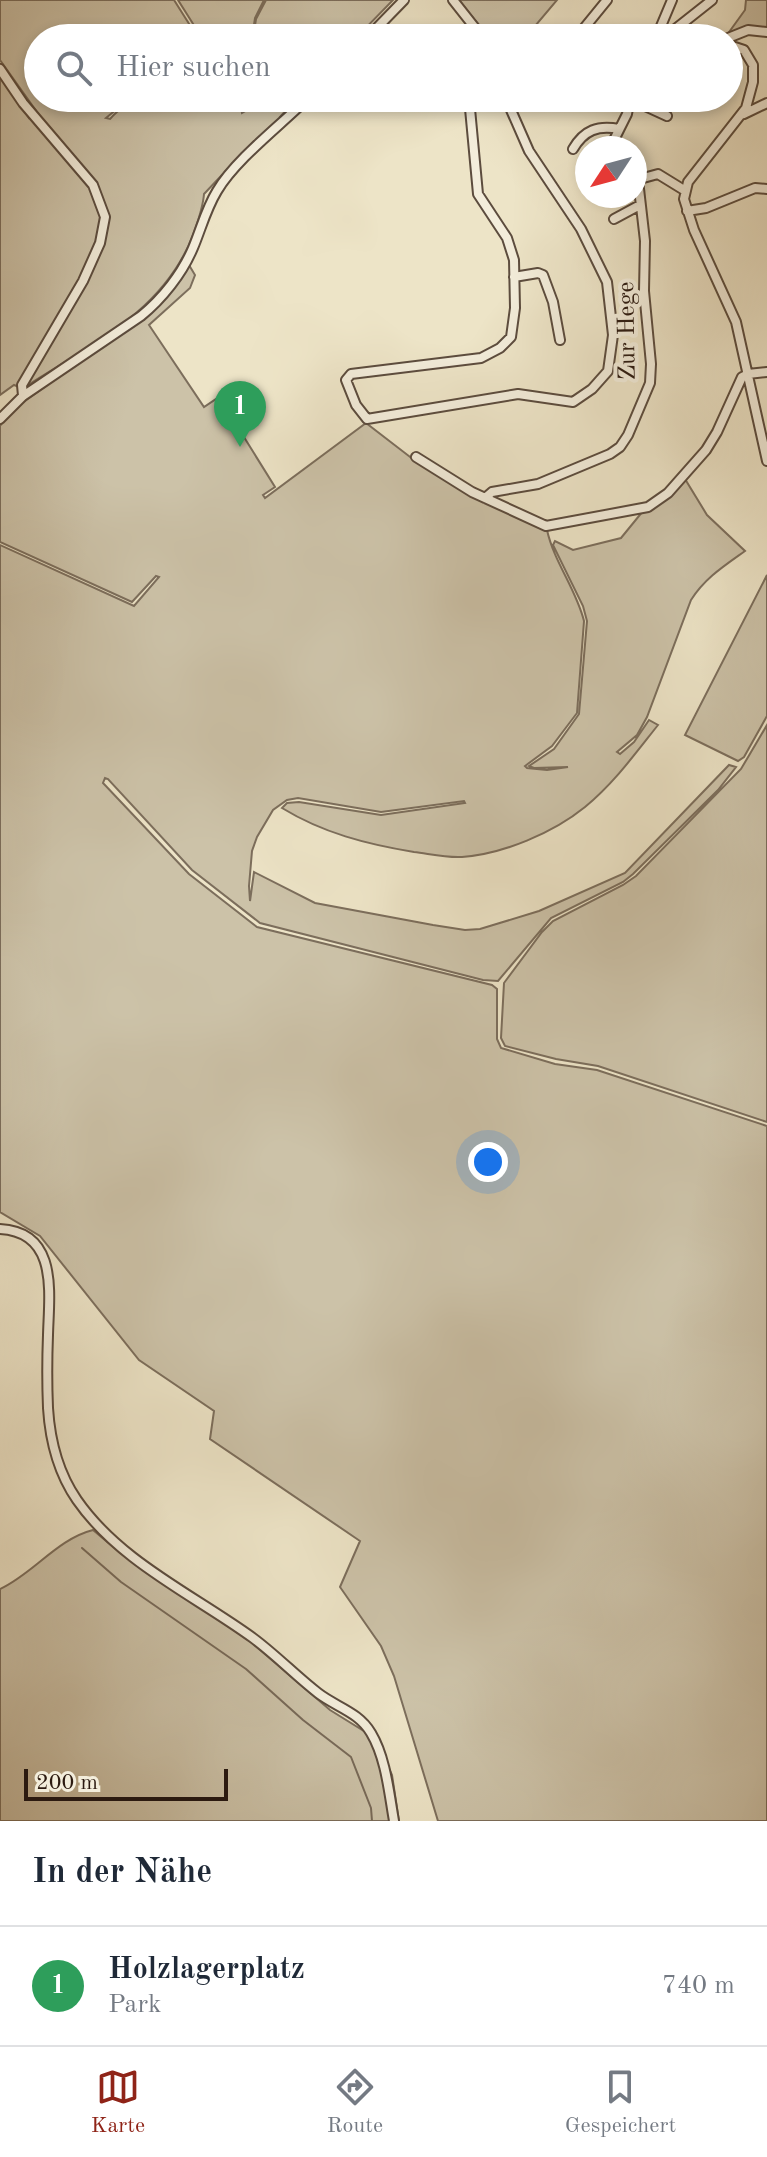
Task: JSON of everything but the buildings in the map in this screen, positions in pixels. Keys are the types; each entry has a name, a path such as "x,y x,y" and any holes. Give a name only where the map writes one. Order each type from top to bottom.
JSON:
{"street":[{"path":"381,24 404,0"},
{"path":"453,0 472,24"},
{"path":"587,24 607,0"},
{"path":"662,24 672,0"},
{"path":"682,24 712,0"},
{"path":"743,32 767,32"},
{"path":"743,50 753,65 753,82 743,114 684,190 687,211 733,313 767,461"},
{"path":"0,69 24,104"},
{"path":"743,114 767,103"},
{"path":"23,396 22,385 74,298 96,253 105,217 93,185 31,112"},
{"path":"0,419 23,396 141,316 157,301 187,261 207,208 219,188 294,112"},
{"path":"470,112 478,194 510,244 514,260 511,337 500,348 481,358 356,372 348,377 346,383 367,419 518,394 573,402 592,389 608,371 613,335 607,282 581,229 529,151 512,112"},
{"path":"616,136 627,112"},
{"path":"659,112 667,116"},
{"path":"573,149 593,129 605,126 619,129"},
{"path":"647,177 658,174 684,190"},
{"path":"687,211 706,208 755,188 767,189"},
{"path":"614,219 634,208"},
{"name":"Zur Hege","path":"485,498 492,492 538,484 610,454 620,447 628,435 649,389 651,364 640,208"},
{"path":"514,277 538,273 545,277 560,340"},
{"path":"416,457 444,477 546,526 648,507 668,493 706,450 742,377 767,372"},
{"path":"2,1230 22,1234 34,1243 47,1266 48,1410 57,1457 75,1496 97,1525 121,1548 254,1639 318,1693 362,1721 370,1730 378,1750 394,1821"}],"shaded area":[{"path":"0,0 174,0 189,24 24,24 24,94 0,60"},
{"path":"178,0 264,0 254,24 193,24"},
{"path":"266,0 393,0 370,24 255,24"},
{"path":"459,0 557,0 537,24 478,24"},
{"path":"746,0 767,0 767,29 754,27 743,30 743,24 735,24 745,10"},
{"path":"0,75 29,118 37,112 113,112 106,118 110,119 118,112 284,112 204,194 197,225 180,262 145,305 77,355 28,385 14,385 0,395"},
{"path":"189,265 195,275 190,288 149,325 204,407 219,397 275,487 263,495 265,498 366,423 414,460 547,530 555,553 576,598 584,621 577,713 552,746 525,766 527,768 547,770 568,767 529,766 554,749 579,714 587,621 583,606 553,545 555,541 573,550 621,538 643,511 685,479 707,515 745,551 722,567 696,592 647,717 637,735 617,752 620,754 634,742 649,720 658,725 605,788 585,807 558,825 527,841 494,852 462,857 444,856 396,849 345,836 282,808 287,803 299,802 381,815 464,801 381,812 298,798 287,800 273,810 257,837 252,851 250,901 254,872 315,903 433,925 480,929 539,911 625,873 729,765 736,767 718,790 633,874 551,918 498,981 483,980 260,923 192,870 108,779 105,778 103,783 189,874 257,927 492,985 497,989 497,1039 501,1048 555,1064 597,1070 767,1126 767,1821 438,1821 394,1676 381,1646 340,1587 360,1541 210,1439 214,1411 139,1360 40,1236 0,1212 0,545 134,606 159,577 156,576 132,602 0,542 0,426 11,411 144,318"},
{"path":"767,575 767,716 744,757 738,761 685,735"},
{"path":"767,725 767,1122 598,1066 505,1046 501,1038 504,983 542,932 553,921 636,876 741,769"},
{"path":"93,1530 118,1551 251,1642 330,1710 367,1733 380,1748 392,1775 399,1821 0,1821 0,1589 68,1541"}],"waterway":[{"path":"82,1548 121,1582 246,1669 303,1720 351,1757 371,1808 372,1821"}],"place":[{"name":"Holzlagerplatz","path":"240,447"}]}
